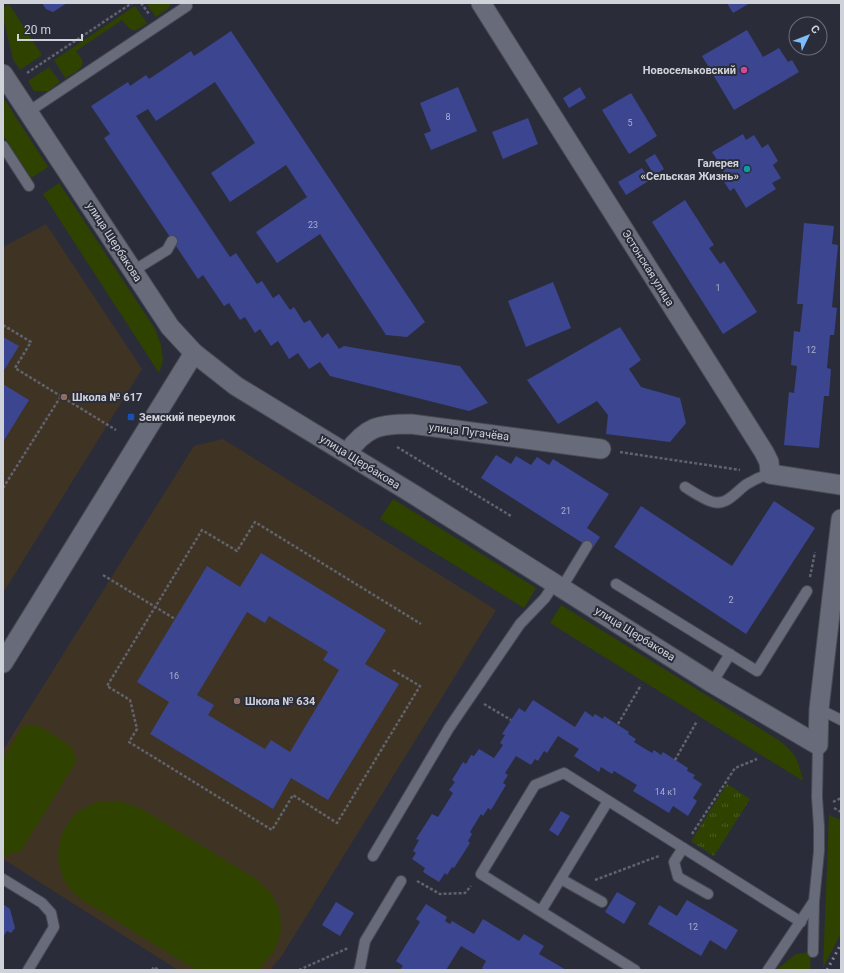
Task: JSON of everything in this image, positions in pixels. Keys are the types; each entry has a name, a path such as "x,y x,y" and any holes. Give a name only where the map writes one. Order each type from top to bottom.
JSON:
{"street":[{"name":"Эстонская улица","path":"481,3 764,452 769,462 770,474"},
{"name":"улица Щербакова","path":"6,79 170,327 194,354 236,386 347,453 712,683 818,745"},
{"path":"3,663 194,354"},
{"name":"улица Пугачёва","path":"347,453 357,439 372,429 391,424 411,424 601,449"},
{"path":"770,474 841,485"},
{"path":"818,745 819,709 841,519"}],"lane":[{"path":"28,112 187,6 185,3"},
{"path":"3,146 29,186"},
{"path":"133,270 167,250 172,241"},
{"path":"685,488 711,502 724,502 751,481 770,474"},
{"path":"373,856 450,728 520,624 544,598 558,586 587,546"},
{"path":"616,584 758,671 807,591"},
{"path":"712,683 730,654"},
{"path":"819,709 841,720"},
{"path":"813,952 814,901 819,843 817,797 818,745"},
{"path":"634,970 481,874 536,785 564,773 801,922"},
{"path":"541,912 608,801"},
{"path":"683,848 674,862 678,876 708,894"},
{"path":"3,878 42,903 51,913 54,927 28,970"},
{"path":"561,879 602,902"},
{"path":"358,970 360,967 365,941 401,881"},
{"path":"768,970 814,901"}],"path":[{"path":"6,79 132,3"},
{"path":"3,325 31,342 15,368 116,430"},
{"path":"3,488 61,396"},
{"path":"397,446 511,516"},
{"path":"601,449 770,474"},
{"path":"393,670 420,686 337,822 293,796 272,830 129,742 137,729 130,700 107,686 202,530 237,551 254,522 421,624"},
{"path":"103,575 176,619"},
{"path":"618,724 641,685"},
{"path":"471,697 511,720"},
{"path":"675,760 697,721"},
{"path":"575,887 683,848 735,768 757,759"},
{"path":"411,878 440,894 453,894 465,893 481,874"},
{"path":"299,970 365,941"},
{"path":"152,970 154,967 159,970"}],"shaded area":[{"name":"Школа № 617","path":"46,224 142,369 3,593 3,247"},
{"name":"Школа № 634","path":"223,439 496,610 281,957 270,970 178,970 3,859 3,750 194,446"}],"green space":[{"path":"146,3 171,3 168,9 156,17"},
{"path":"9,4 42,55 20,70 13,59 3,17 3,8"},
{"path":"135,6 147,23 139,29 133,30 122,20 76,51 82,60 82,66 77,71 65,78 54,60"},
{"path":"49,67 60,82 48,91 34,91 28,81"},
{"path":"3,99 48,167 31,178 3,135"},
{"path":"59,183 155,329 161,345 163,360 159,373 43,194"},
{"path":"393,499 536,588 524,608 380,519"},
{"path":"561,605 780,741 796,758 803,781 550,623"},
{"path":"38,725 71,746 77,760 21,851 3,856 3,759 23,726"},
{"path":"727,784 750,799 714,856 691,841"},
{"path":"99,801 120,801 140,808 255,878 271,893 280,912 281,933 273,953 259,969 196,970 84,901 69,888 59,867 58,856 61,836 72,818 79,811"},
{"path":"829,815 841,820 841,933 823,968"},
{"path":"811,952 810,970 776,970 796,954"}],"building":[{"path":"42,3 67,3 53,12 46,9"},
{"path":"727,3 750,3 733,13"},
{"path":"747,30 763,57 779,48 788,62 792,60 799,72 734,110 702,56"},
{"path":"231,31 425,322 407,337 386,335 320,234 277,263 256,232 307,197 286,165 230,202 211,173 255,143 215,82 156,121 148,109 136,116 230,257 236,253 257,284 262,281 273,298 279,294 290,310 294,307 304,323 310,320 322,338 328,333 339,349 344,346 460,366 488,403 469,411 330,376 320,362 309,369 298,353 289,359 278,341 271,346 260,329 255,333 245,317 240,320 229,303 224,306 203,275 198,279 104,138 110,134 91,106 128,82 130,86 146,75 149,79 191,51 194,56"},
{"path":"458,87 477,131 431,150 424,134 431,131 420,103"},
{"path":"580,87 586,98 569,108 563,98"},
{"path":"631,93 657,136 629,154 602,110"},
{"path":"528,118 538,144 503,159 492,132"},
{"path":"743,134 746,140 754,135 762,148 768,144 778,161 773,165 781,178 772,183 776,189 746,208 734,188 730,191 719,174 724,171 712,152"},
{"path":"655,154 664,169 654,175 645,160"},
{"path":"642,168 650,180 626,195 618,182"},
{"path":"685,200 714,245 709,248 720,264 724,261 757,312 723,334 652,222"},
{"path":"804,223 834,226 832,244 838,245 832,307 837,308 834,335 830,335 827,368 831,369 829,396 824,396 819,448 784,445 789,392 794,393 797,366 791,365 794,331 800,332 803,304 797,304"},
{"path":"553,282 571,328 526,347 508,301"},
{"path":"620,327 641,360 629,369 641,387 680,398 686,423 670,442 606,434 608,415 597,401 558,424 527,380"},
{"path":"3,337 19,346 3,372"},
{"path":"3,384 29,400 3,442"},
{"path":"496,455 511,464 516,456 531,465 537,457 549,465 553,459 609,494 587,528 600,537 592,549 481,478"},
{"path":"774,501 815,528 746,634 614,547 641,506 732,566"},
{"path":"261,553 386,630 365,664 399,684 328,800 291,778 273,809 150,734 169,702 137,682 207,566 240,587","holes":["247,612 265,623 269,616 328,652 323,660 339,670 290,752 271,740 265,749 208,715 214,705 197,695"]},
{"path":"533,700 575,727 585,711 593,717 595,714 603,719 604,716 629,732 628,734 636,739 634,742 652,753 654,750 661,755 663,752 688,768 687,771 695,775 693,778 702,784 693,798 697,801 688,816 673,806 669,813 633,791 637,785 614,771 612,774 601,767 599,772 574,756 579,749 558,736 547,753 544,751 538,761 535,759 531,765 516,756 505,773 508,775 503,783 506,785 491,810 488,808 483,816 481,814 470,832 472,834 468,841 470,843 454,868 452,867 447,875 445,873 439,882 423,872 425,868 412,859 416,853 413,851 419,840 416,839 432,814 438,817 453,793 449,790 455,782 452,780 463,762 466,764 471,755 474,756 479,749 494,758 503,745 500,743 505,735 502,734 519,708 525,712"},
{"path":"561,811 570,816 558,836 549,830"},
{"path":"617,892 636,903 624,924 605,912"},
{"path":"687,900 738,930 726,950 710,940 701,956 648,924 659,905 677,916"},
{"path":"336,902 354,913 340,936 322,925"},
{"path":"426,904 447,917 445,921 450,924 452,921 474,934 483,919 519,941 524,934 544,946 539,954 566,970 484,970 482,968 486,961 461,946 446,970 400,970 403,966 396,961 420,922 416,919"},
{"path":"4,905 10,909 15,928 11,933 7,931 3,937"}],"railway":[{"path":"827,970 841,944"}],"place":[{"name":"Новосельковский","path":"744,70"},
{"name":"Галерея «Сельская Жизнь»","path":"747,169"},
{"name":"Школа № 617","path":"64,397"},
{"name":"Земский переулок","path":"131,417"},
{"name":"Школа № 634","path":"237,701"}]}
